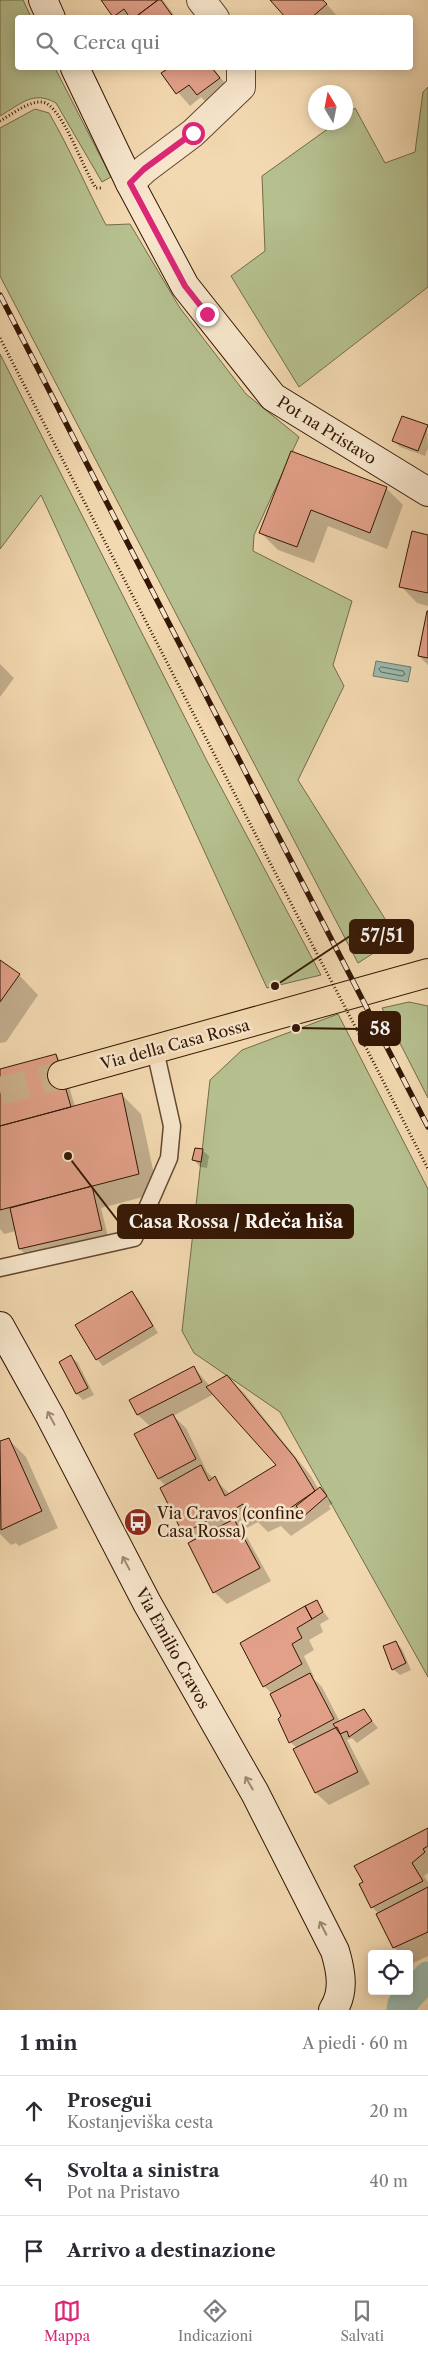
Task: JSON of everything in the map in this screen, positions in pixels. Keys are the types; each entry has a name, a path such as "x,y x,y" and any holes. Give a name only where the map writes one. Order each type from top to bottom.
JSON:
{"main road":[{"name":"Via della Casa Rossa","path":"62,1074 155,1050 428,973"}],"street":[{"path":"43,0 50,15"},
{"path":"201,0 213,15"},
{"name":"Pot na Pristavo","path":"76,70 130,183 185,286 273,397 428,492"},
{"path":"130,183 144,169 193,133 241,87 241,70"},
{"name":"Via Emilio Cravos","path":"0,1326 50,1416 147,1604 255,1793 335,1951 342,1972 338,2001 333,2010"}],"lane":[{"path":"0,1268 134,1238 169,1158 172,1126 155,1050"}],"path":[{"path":"0,121 30,105 40,102 50,104 59,116 88,176 96,188 108,190 130,183"},
{"path":"0,338 428,1169"}],"green space":[{"path":"0,0 23,0 30,15 15,15 15,70 56,70 111,177 102,182 56,103 48,99 34,98 21,103 0,116"},
{"path":"428,87 428,287 299,387 231,276 265,251 262,176 326,130 353,130 353,110 355,108 385,163 415,152 423,92"},
{"path":"35,109 49,113 106,225 130,224 180,308 246,394 299,437 254,535 253,551 352,601 333,665 344,686 298,780 397,938 358,963 0,276 0,128"},
{"path":"0,354 207,761 321,975 267,988 41,495 0,549"},
{"path":"409,1002 428,1006 428,1098 382,1008"},
{"path":"338,1014 428,1189 428,1677 280,1412 194,1353 182,1331 210,1080 242,1050"}],"water":[{"path":"376,661 411,667 408,682 373,676"}],"building":[{"path":"101,0 158,0 138,15 128,15 124,9 116,15 112,15"},
{"path":"158,0 161,0 172,15 138,15"},
{"path":"270,0 323,0 327,4 314,15 283,15"},
{"path":"166,70 214,70 220,78 197,95 189,85 176,94 161,73"},
{"path":"402,416 428,425 418,451 392,441"},
{"path":"291,451 387,487 370,533 311,510 297,547 259,533"},
{"path":"412,531 428,535 428,593 399,587"},
{"path":"428,611 428,658 418,656"},
{"path":"0,960 20,974 0,1002"},
{"path":"56,1054 71,1107 0,1126 0,1069"},
{"path":"122,1093 139,1174 0,1210 0,1126"},
{"path":"195,1148 203,1149 201,1162 192,1160"},
{"path":"92,1186 102,1230 19,1249 10,1208"},
{"path":"132,1291 153,1326 96,1360 75,1325"},
{"path":"71,1355 88,1388 76,1394 59,1362"},
{"path":"194,1366 202,1382 137,1415 129,1400"},
{"path":"227,1375 295,1458 315,1491 273,1520 266,1509 250,1516 243,1504 226,1514 225,1511 183,1534 160,1488 201,1465 209,1481 215,1476 225,1496 276,1465 206,1387"},
{"path":"173,1414 196,1459 158,1479 134,1434"},
{"path":"9,1438 42,1511 1,1530 0,1441"},
{"path":"320,1487 327,1496 304,1516 296,1506"},
{"path":"234,1519 260,1568 213,1593 188,1543"},
{"path":"317,1600 323,1612 312,1619 305,1606"},
{"path":"305,1606 312,1619 297,1628 302,1638 292,1644 302,1664 263,1687 240,1643"},
{"path":"396,1641 406,1663 392,1670 383,1646"},
{"path":"310,1673 334,1719 289,1743 278,1719 281,1716 270,1694"},
{"path":"364,1709 372,1721 349,1737 347,1731 340,1734 333,1724"},
{"path":"337,1727 358,1772 315,1793 293,1749"},
{"path":"428,1828 428,1846 423,1849 425,1852 412,1863 423,1881 371,1908 359,1884 363,1882 354,1866"},
{"path":"428,1887 428,1932 393,1948 376,1914"}],"waterway":[{"path":"401,2010 402,2004 428,1976"}],"tunnel":[{"path":"0,1091 62,1075"}],"railway":[{"path":"0,295 428,1127"}],"place":[{"name":"57/51","path":"275,986"},
{"name":"58","path":"296,1028"},
{"name":"Casa Rossa / Rdeča hiša","path":"68,1156"},
{"name":"Via Cravos (confine Casa Rossa)","path":"138,1522"}],"route":[{"path":"193,133 144,169 130,183 185,286 207,314"}]}
